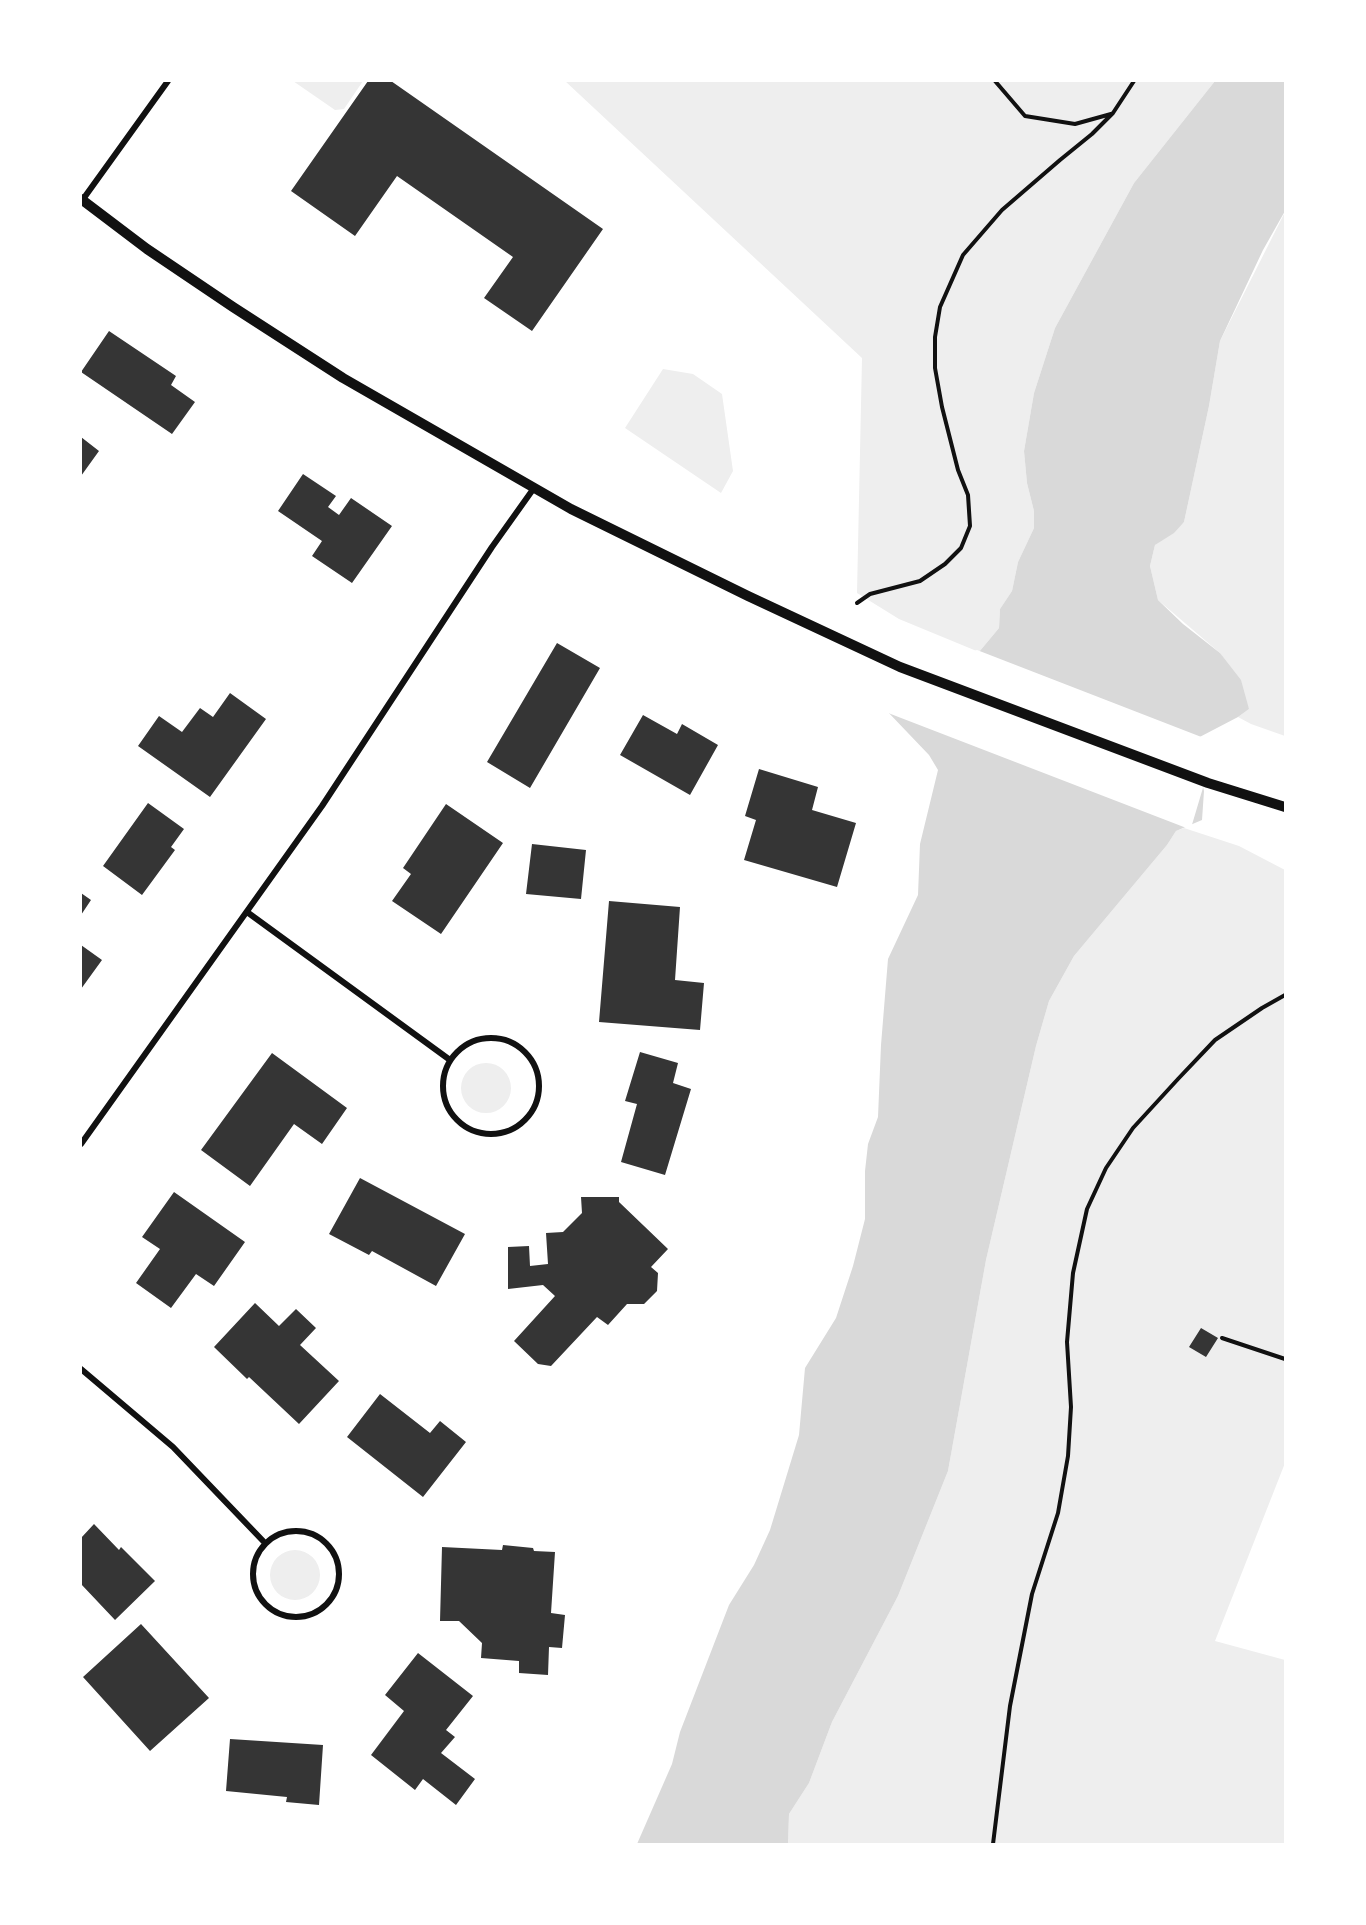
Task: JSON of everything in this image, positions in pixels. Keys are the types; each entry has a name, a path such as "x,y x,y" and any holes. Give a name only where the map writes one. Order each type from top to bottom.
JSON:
{"street":[{"path":"168,81 81,201 147,249 253,320 343,378 580,514 748,596 900,667 1208,783 1285,807"},
{"path":"81,1144 322,806 492,547 534,488"},
{"path":"247,912 450,1060"},
{"path":"486,1038 500,1039 514,1044 534,1064 538,1078 535,1106 527,1118 516,1127 503,1133 489,1134 475,1131 462,1124 452,1114 443,1087 444,1073 450,1060 466,1046 486,1038"},
{"path":"81,1369 173,1447 265,1543"},
{"path":"289,1531 303,1531 327,1543 335,1554 339,1567 339,1581 328,1605 315,1614 300,1618 285,1617 272,1610 261,1599 254,1586 253,1571 257,1556 265,1543 289,1531"}],"path":[{"path":"995,81 1025,116 1075,124 1113,113"},
{"path":"856,603 870,594 920,581 945,564 961,548 970,526 968,495 958,470 935,368 935,337 940,307 963,255 1002,210 1092,134 1113,113 1134,81"},
{"path":"993,1844 1012,1695 1032,1594 1058,1513 1068,1456 1071,1407 1067,1342 1073,1274 1087,1209 1106,1168 1133,1128 1178,1079 1215,1040 1285,995"},
{"path":"1222,1338 1285,1359"}],"shaded area":[{"path":"293,81 363,81 344,109 335,110"},
{"path":"565,81 1215,81 1134,183 1055,328 1034,393 1024,451 1027,483 1034,511 1034,528 1018,562 1012,591 1000,609 999,628 979,652 899,619 857,593 862,358"},
{"path":"1215,81 1285,81 1285,211 1263,250 1220,341 1209,406 1184,522 1174,533 1155,545 1150,566 1158,600 1183,624 1220,653 1241,680 1249,709 1192,741 1204,791 1202,820 1176,831 1167,845 1074,956 1049,1001 1036,1046 986,1260 948,1471 898,1596 832,1722 809,1783 789,1814 788,1844 637,1844 672,1764 680,1732 729,1605 754,1565 770,1530 799,1435 805,1368 836,1318 865,1219 865,1171 868,1144 878,1117 888,959 918,895 920,844 938,770 929,755 886,710 979,652 999,628 1000,609 1012,591 1018,562 1034,528 1034,511 1027,483 1024,451 1034,393 1055,328 1134,183"},
{"path":"1285,212 1285,736 1238,717 1249,709 1220,653 1158,600 1150,566 1155,545 1184,522 1209,406 1220,341"},
{"path":"663,369 693,374 722,394 733,471 721,493 625,428"},
{"path":"1184,828 1239,846 1285,870 1285,1463 1215,1641 1285,1660 1285,1844 788,1844 789,1814 809,1783 832,1722 898,1596 948,1471 986,1260 1036,1046 1049,1001 1074,956 1167,845 1176,831"},
{"path":"481,1063 491,1063 504,1070 511,1083 511,1093 504,1106 491,1113 481,1113 472,1109 465,1102 461,1093 461,1083 465,1074 472,1067"},
{"path":"290,1550 300,1550 313,1557 320,1570 320,1580 313,1593 300,1600 290,1600 281,1596 274,1589 270,1580 270,1570 274,1561 281,1554"}],"pier":[{"path":"977,650 1204,738 1196,742 1205,781 1191,828 883,711 920,670"}],"building":[{"path":"368,81 391,81 603,229 532,331 484,298 513,257 397,176 355,236 291,191"},
{"path":"109,331 176,376 171,385 195,402 172,434 81,372"},
{"path":"81,437 99,451 81,476"},
{"path":"303,474 336,496 328,507 339,515 351,498 392,526 352,583 312,556 322,541 278,511"},
{"path":"557,643 600,668 530,788 487,762"},
{"path":"230,693 266,719 210,797 138,746 159,716 182,732 200,708 213,717"},
{"path":"643,715 677,734 682,724 718,745 690,795 620,755"},
{"path":"759,769 818,787 812,810 856,823 837,887 744,860 756,820 745,816"},
{"path":"148,803 184,829 171,847 175,850 142,895 103,866"},
{"path":"446,804 503,843 441,934 392,901 411,874 403,868"},
{"path":"532,844 586,850 581,899 526,894"},
{"path":"81,893 91,900 81,915"},
{"path":"609,901 680,907 675,980 704,983 700,1030 599,1022"},
{"path":"81,945 102,960 81,989"},
{"path":"640,1052 678,1063 673,1083 691,1089 665,1175 621,1162 637,1104 625,1101"},
{"path":"272,1053 347,1108 322,1144 294,1124 250,1186 201,1150"},
{"path":"360,1178 465,1234 436,1286 372,1251 369,1255 329,1234"},
{"path":"174,1192 245,1242 214,1286 196,1274 171,1308 136,1283 160,1249 142,1237"},
{"path":"581,1197 619,1197 619,1202 668,1249 651,1267 658,1273 657,1291 644,1304 627,1304 608,1325 597,1317 551,1366 538,1364 514,1341 555,1296 543,1285 508,1289 508,1247 529,1246 530,1266 548,1264 546,1233 563,1232 582,1213"},
{"path":"255,1303 279,1326 296,1309 316,1328 300,1345 339,1381 299,1424 214,1347"},
{"path":"1201,1328 1218,1338 1206,1357 1189,1347"},
{"path":"380,1394 430,1433 440,1421 466,1442 423,1497 347,1437"},
{"path":"94,1524 119,1550 121,1547 155,1581 115,1620 81,1584 81,1538"},
{"path":"503,1545 533,1548 534,1551 555,1552 551,1613 565,1615 562,1648 549,1647 548,1675 519,1673 519,1661 481,1658 482,1643 459,1621 440,1621 442,1547 502,1550"},
{"path":"141,1624 209,1698 150,1751 83,1677"},
{"path":"418,1653 473,1696 446,1730 455,1737 441,1753 475,1779 456,1805 423,1779 415,1790 371,1755 404,1711 385,1695"},
{"path":"230,1739 323,1745 319,1805 286,1802 287,1797 226,1791"}]}
